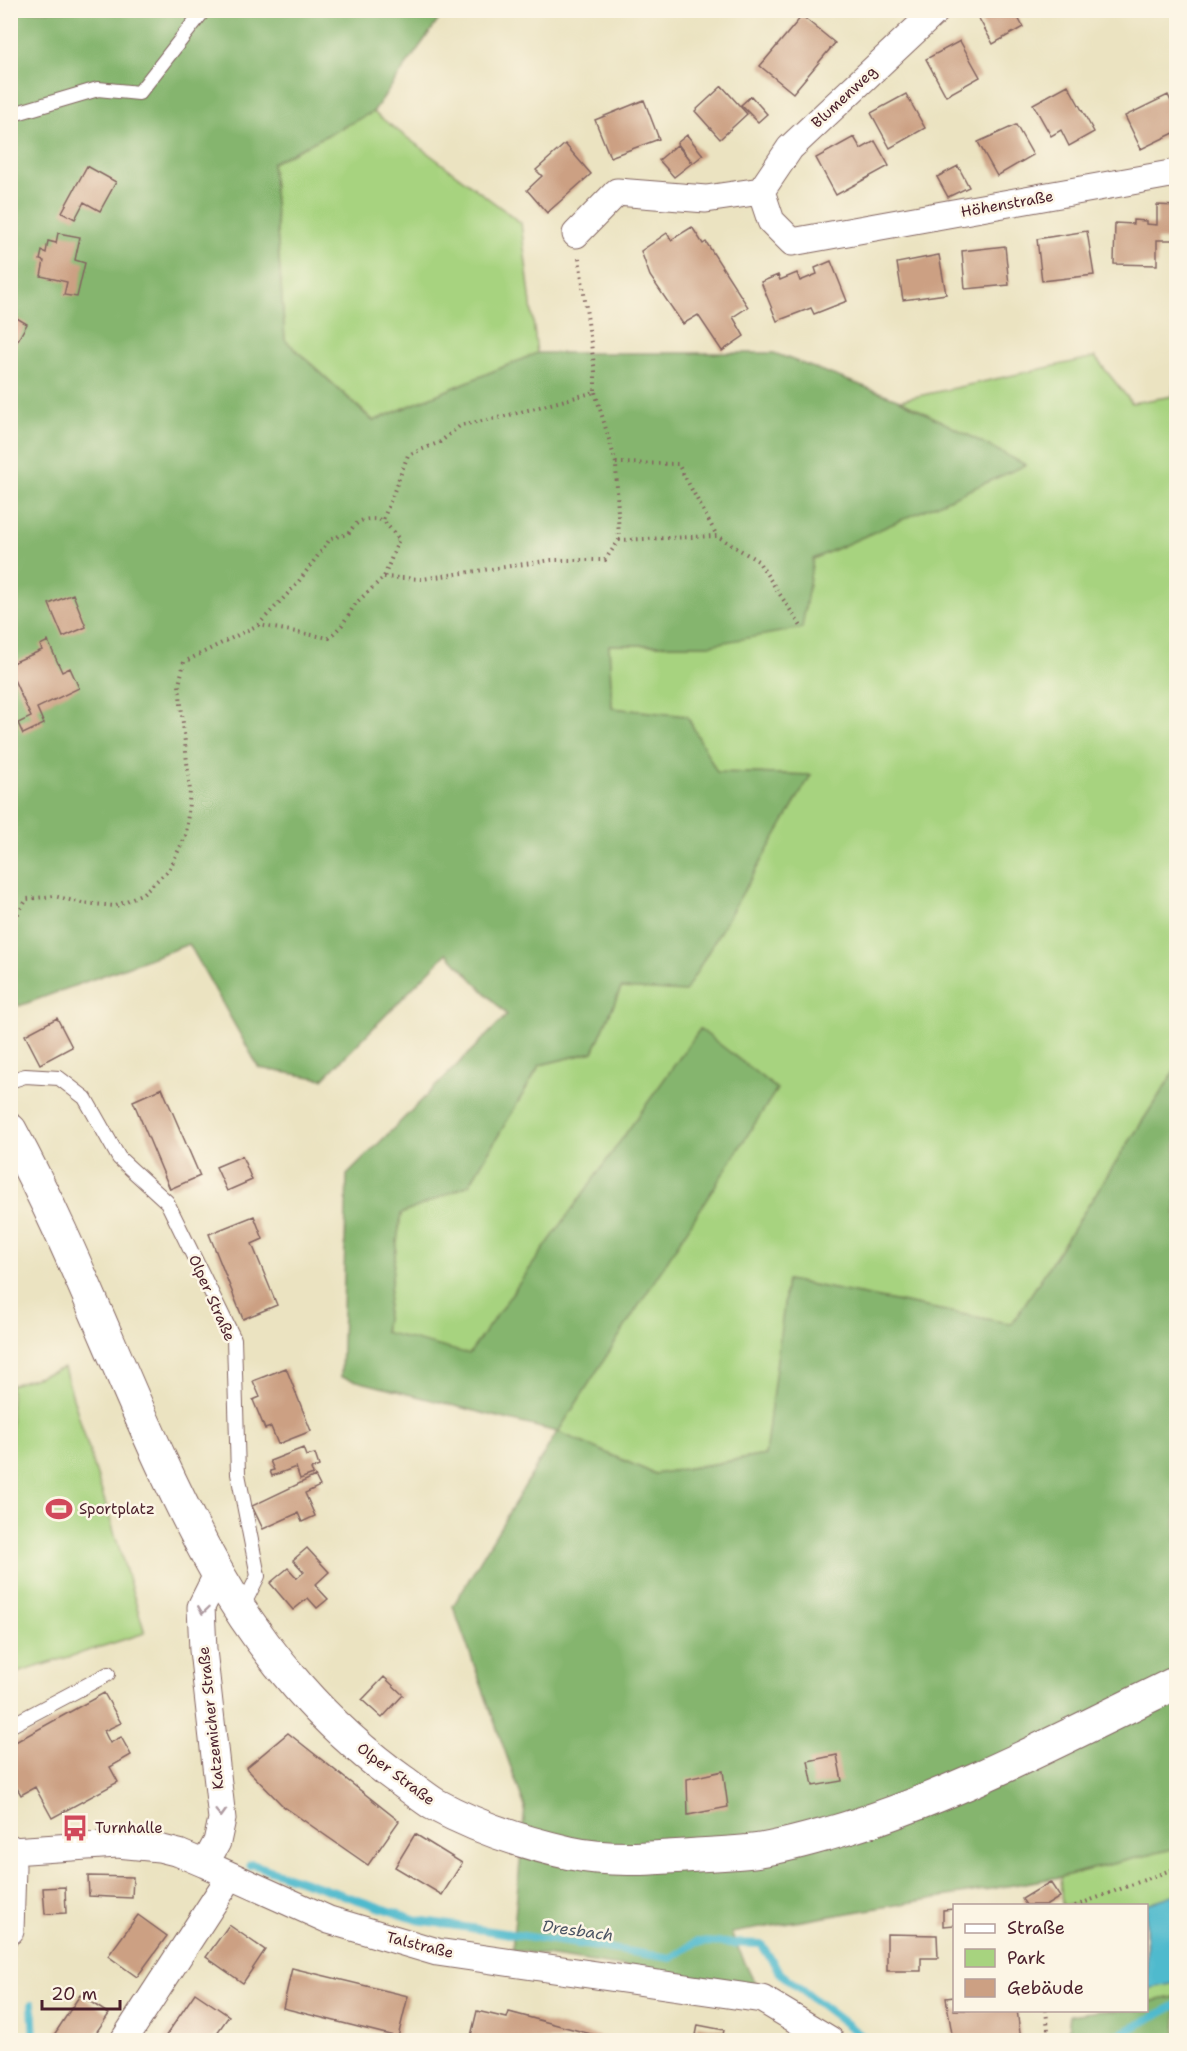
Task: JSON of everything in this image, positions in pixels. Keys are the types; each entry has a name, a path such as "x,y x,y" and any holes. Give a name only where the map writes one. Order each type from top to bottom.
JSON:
{"main road":[{"name":"Olper Straße","path":"10,1130 65,1238 162,1462 218,1573 241,1610 284,1671 320,1712 374,1761 434,1803 500,1833 572,1854 639,1859 756,1851 828,1834 957,1787 1176,1683"}],"street":[{"name":"Blumenweg","path":"761,191 790,148 937,10"},
{"name":"Höhenstraße","path":"761,191 771,221 792,242 1176,173"},
{"path":"576,234 617,192 706,198 761,191"},
{"name":"Katzemicher Straße","path":"205,1864 217,1842 222,1819 203,1650 201,1607 218,1573"},
{"name":"Talstraße","path":"11,1850 117,1844 159,1848 179,1853 205,1864 329,1920 437,1952 762,1999 830,2040"},
{"path":"10,1931 11,1850"},
{"path":"124,2040 230,1877"}],"lane":[{"path":"10,115 98,89 139,93 204,10"},
{"name":"Olper Straße","path":"10,1081 25,1076 59,1078 85,1098 119,1158 167,1202 234,1339 238,1474 258,1576 241,1610"},
{"path":"10,1726 108,1674"}],"path":[{"path":"384,577 422,579 552,560 605,560 619,540 616,463 595,392 596,372 576,234"},
{"path":"383,520 408,454 440,442 461,425 502,417 595,392"},
{"path":"616,463 678,464 717,536 758,561 802,628"},
{"path":"10,930 27,899 54,896 82,903 116,906 143,893 169,870 186,834 190,791 179,685 184,662 258,625 296,585 331,538 348,534 353,526 367,518 383,520 399,539 384,577 356,603 342,625 329,639 258,625"},
{"path":"619,540 717,536"},
{"path":"1078,1904 1176,1868"},
{"path":"1046,2012 1049,2040"}],"green space":[{"path":"11,11 445,11 373,112 272,163 285,340 373,421 537,353 774,353 900,400 1026,465 813,559 802,628 709,645 609,645 612,708 687,716 717,772 811,775 685,992 621,988 593,1052 540,1065 469,1185 401,1214 384,1332 469,1354 700,1029 777,1089 558,1432 655,1474 765,1455 787,1280 1012,1324 1176,1069 1176,1848 1060,1877 731,1933 756,1986 512,1950 525,1807 453,1606 557,1432 341,1377 347,1175 507,1015 447,953 323,1079 259,1068 189,944 19,1006 11,992"},
{"path":"373,112 521,223 537,353 374,421 285,340 272,163"},
{"path":"1095,357 1132,403 1173,396 1176,372 1176,1069 1012,1324 787,1280 766,1455 655,1474 557,1432 776,1090 700,1029 469,1355 384,1333 401,1214 469,1185 540,1065 593,1052 621,988 811,775 717,772 687,716 612,708 609,645 709,645 813,559 1025,465 900,400"},
{"name":"Sportplatz","path":"64,1368 145,1633 11,1675 11,1385"},
{"path":"1176,1848 1176,1997 1148,2002 1148,1904 1062,1904 1060,1877"},
{"path":"1176,1997 1176,2040 1067,2040 1070,2015 1092,2012 1148,2012 1148,2002"}],"water":[{"path":"1176,1894 1176,1983 1148,1989 1148,1904"}],"building":[{"path":"981,10 1014,10 1023,27 993,44 976,13"},
{"path":"802,16 835,43 793,93 760,66"},
{"path":"960,41 980,77 946,96 926,59"},
{"path":"1068,85 1094,132 1069,146 1061,130 1051,136 1033,104"},
{"path":"722,86 747,114 720,139 695,111"},
{"path":"906,94 925,128 890,148 871,113"},
{"path":"1168,95 1176,112 1176,132 1141,149 1125,116"},
{"path":"751,96 767,114 758,122 741,105"},
{"path":"644,100 659,139 610,157 595,120"},
{"path":"1016,125 1033,155 997,176 978,142"},
{"path":"687,135 703,155 693,163 677,143"},
{"path":"854,137 861,149 875,141 889,166 836,195 816,158"},
{"path":"565,144 591,174 547,213 527,190 542,176 536,170"},
{"path":"677,145 692,163 674,177 659,160"},
{"path":"87,166 116,182 100,211 84,202 75,219 62,212"},
{"path":"958,166 969,187 948,197 937,177"},
{"path":"1157,205 1176,206 1176,240 1157,240 1157,265 1114,264 1115,223 1133,224 1133,220 1157,225"},
{"path":"692,227 703,244 706,242 748,307 733,317 744,336 722,351 698,315 683,324 650,276 641,251 667,233 671,240"},
{"path":"1087,231 1094,275 1042,281 1037,239"},
{"path":"58,233 80,237 75,260 85,263 77,297 64,295 67,282 41,276 44,261 40,260 42,251 46,253 48,241 56,243"},
{"path":"1005,246 1009,285 965,289 962,251"},
{"path":"939,255 946,294 903,300 897,263"},
{"path":"831,261 847,301 814,314 811,308 777,321 761,282 778,275 780,280 797,273 800,281 817,274 815,268"},
{"path":"10,314 27,324 15,345 10,343"},
{"path":"73,594 86,627 63,637 49,604"},
{"path":"48,641 62,672 70,668 79,688 37,708 44,724 23,734 18,723 31,717 10,671 10,664 42,650 40,645"},
{"path":"57,1018 72,1047 40,1064 25,1035"},
{"path":"162,1088 200,1176 170,1189 133,1101"},
{"path":"242,1156 252,1180 227,1191 216,1167"},
{"path":"254,1216 263,1239 252,1244 277,1305 243,1319 209,1234"},
{"path":"286,1368 311,1431 278,1444 271,1427 265,1429 253,1400 260,1397 253,1381"},
{"path":"303,1448 306,1456 315,1454 319,1466 311,1469 313,1474 300,1479 296,1467 272,1476 270,1471 274,1470 270,1461"},
{"path":"315,1476 320,1486 305,1493 315,1516 302,1522 298,1513 263,1529 252,1506"},
{"path":"307,1548 329,1572 315,1585 328,1599 317,1608 308,1598 293,1610 270,1583 288,1568 297,1578 304,1572 293,1560"},
{"path":"384,1677 403,1695 382,1718 362,1700"},
{"path":"104,1693 121,1723 104,1731 110,1743 121,1737 131,1755 110,1767 118,1782 52,1818 35,1787 21,1795 10,1776 10,1745"},
{"path":"288,1733 399,1821 368,1865 283,1806 246,1768"},
{"path":"837,1755 842,1781 813,1786 808,1761"},
{"path":"723,1771 728,1807 688,1815 687,1779"},
{"path":"415,1834 462,1863 442,1895 395,1867"},
{"path":"88,1876 133,1877 132,1898 89,1896"},
{"path":"1050,1882 1060,1897 1049,1904 1025,1904 1022,1899"},
{"path":"65,1887 66,1913 45,1914 43,1888"},
{"path":"953,1909 953,1925 943,1926 943,1910"},
{"path":"138,1915 167,1936 137,1977 108,1956"},
{"path":"229,1925 265,1950 243,1983 206,1957"},
{"path":"887,1934 937,1935 938,1958 921,1958 921,1971 887,1971"},
{"path":"292,1968 408,1996 398,2037 283,2008"},
{"path":"195,1993 229,2016 212,2040 163,2040"},
{"path":"80,1995 109,2014 91,2040 52,2038"},
{"path":"953,1997 953,2012 1017,2012 1021,2040 953,2040 946,1998"},
{"path":"477,2011 507,2018 509,2012 613,2040 470,2040"},
{"path":"698,2025 724,2030 722,2040 695,2040"}],"waterway":[{"name":"Dresbach","path":"250,1865 417,1920 671,1958 696,1942 761,1944 781,1974 867,2040"},
{"path":"32,2004 34,2040"},
{"name":"Dresbach","path":"1109,2040 1176,2005"}],"place":[{"name":"Sportplatz","path":"59,1509"},
{"name":"Turnhalle","path":"75,1828"}]}
